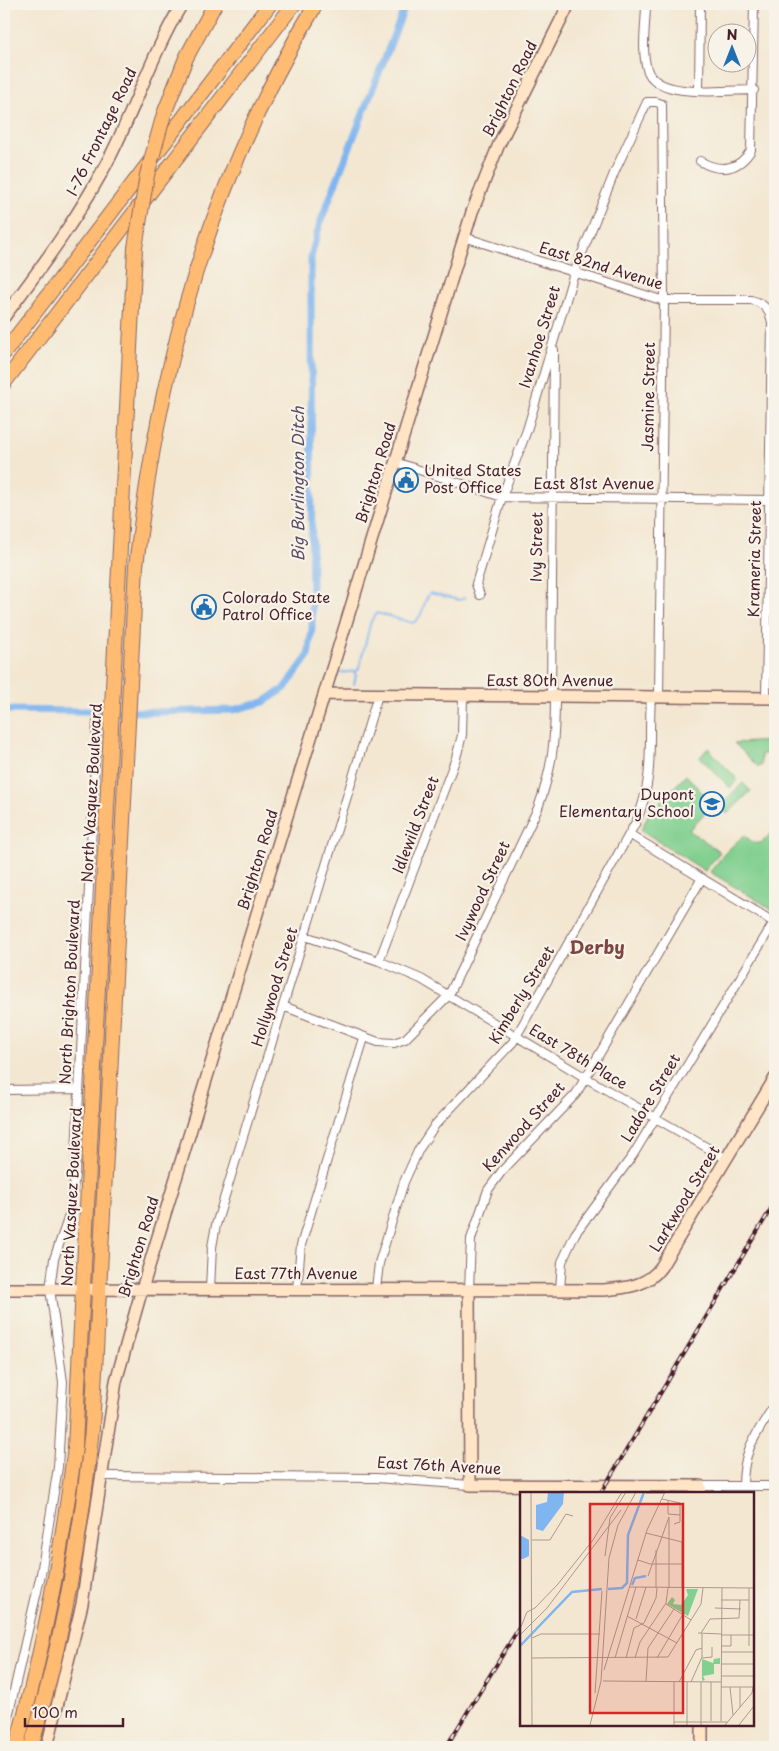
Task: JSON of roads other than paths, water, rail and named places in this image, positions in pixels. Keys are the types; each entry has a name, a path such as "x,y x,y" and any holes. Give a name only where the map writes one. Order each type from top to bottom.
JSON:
{"highway":[{"name":"North Vasquez Boulevard","path":"16,1747 47,1626 62,1544 75,1447 135,248 147,175 164,114 186,58 215,4"},
{"path":"4,353 270,4"},
{"path":"4,382 294,4"},
{"path":"31,1747 64,1619 77,1547 92,1429 131,645 137,557 152,444 167,373 185,304 229,176 259,108 316,4"},
{"path":"115,643 131,645"}],"street":[{"name":"I-76 Frontage Road","path":"4,316 78,212 98,180 162,42 182,4"},
{"name":"Brighton Road","path":"47,1747 82,1604 116,1381 142,1289 464,238 490,163 569,4"},
{"path":"646,4 647,69 653,80 662,86 672,89 754,90"},
{"path":"699,90 700,4"},
{"path":"700,161 714,168 737,165 748,156 752,146 754,4"},
{"name":"Ivanhoe Street","path":"480,595 476,584 574,274 615,171 647,102 656,102"},
{"name":"Jasmine Street","path":"655,696 664,300 662,104 656,102"},
{"name":"East 82nd Avenue","path":"464,238 574,274 664,300 751,300 762,304"},
{"name":"Krameria Street","path":"762,304 769,311 772,323 770,500 771,698"},
{"name":"Ivy Street","path":"553,696 552,499 554,338"},
{"name":"East 81st Avenue","path":"395,462 502,497 770,500"},
{"name":"East 80th Avenue","path":"325,694 771,698"},
{"name":"Hollywood Street","path":"210,1289 212,1247 216,1225 378,695"},
{"name":"Idlewild Street","path":"379,961 459,750 462,735 463,696"},
{"name":"Ivywood Street","path":"283,1006 364,1038 383,1043 399,1042 409,1036 449,995 538,808 546,785 554,749 553,696"},
{"name":"Kimberly Street","path":"376,1290 379,1263 404,1182 419,1149 435,1125 504,1054 516,1036 643,807 648,790 655,696"},
{"name":"North Brighton Boulevard","path":"4,1734 41,1574 58,1467 64,1382 50,1289 54,1259 68,1216 74,1188 97,722"},
{"path":"629,834 774,922"},
{"name":"Kenwood Street","path":"470,1485 469,1290 471,1239 488,1190 510,1162 570,1102 586,1078 702,878"},
{"name":"Ladore Street","path":"560,1290 562,1262 568,1246 632,1155 774,922"},
{"name":"East 78th Place","path":"305,936 379,961 421,979 586,1078 727,1159"},
{"path":"297,1289 301,1245 364,1038"},
{"name":"Larkwood Street","path":"588,1290 618,1289 645,1282 656,1275 775,1078"},
{"path":"4,1090 79,1089"},
{"name":"East 77th Avenue","path":"4,1289 588,1290"},
{"path":"743,1486 743,1468 747,1450 775,1404"},
{"name":"East 76th Avenue","path":"102,1476 367,1478 470,1485 700,1490 743,1486 775,1486"},
{"path":"702,1726 702,1747"}],"waterway":[{"name":"Big Burlington Ditch","path":"4,710 155,712 233,710 264,702 285,688 308,656 312,628 311,257 320,223 406,4"},
{"path":"339,673 357,671 359,668 371,621 377,613 413,623 420,617 430,593 459,600 465,598"},
{"path":"353,671 356,675 354,684"}],"railway":[{"path":"601,1492 775,1202"},
{"path":"446,1747 520,1626"}],"place":[{"name":"United States Post Office","path":"406,480"},
{"name":"Colorado State Patrol Office","path":"204,607"},
{"name":"Dupont Elementary School","path":"712,804"}],"district":[{"name":"Derby","path":"597,948"}]}
